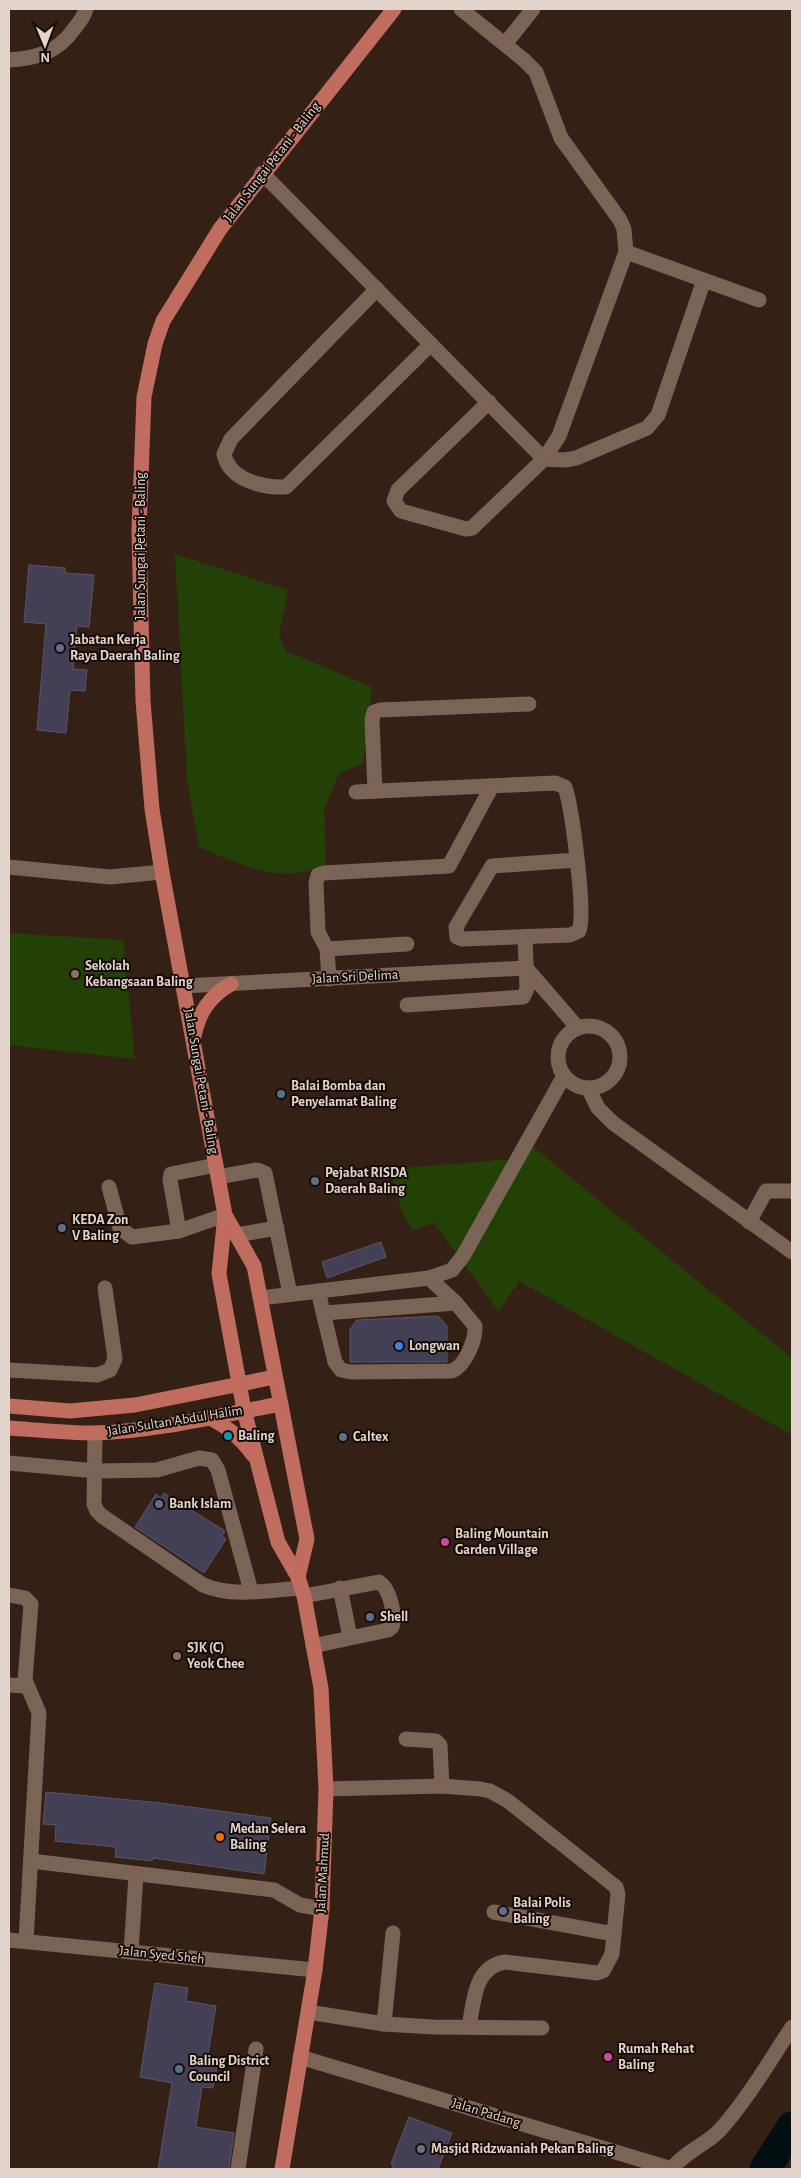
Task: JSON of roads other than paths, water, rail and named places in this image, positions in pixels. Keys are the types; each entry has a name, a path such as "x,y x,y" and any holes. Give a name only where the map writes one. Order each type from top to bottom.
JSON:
{"main road":[{"name":"Jalan Sungai Petani - Baling","path":"281,1404 254,1266 226,1215 162,872 148,773 143,701 139,531 144,397 155,344 164,321 220,229 262,173 394,9"},
{"path":"194,1040 197,1022 204,1009 218,992 231,984"},
{"name":"Jalan Sungai Petani - Baling","path":"226,1215 219,1274 244,1410"},
{"name":"Jalan Sultan Abdul Halim","path":"9,1406 70,1411 135,1405 275,1377"},
{"name":"Jalan Sultan Abdul Halim","path":"9,1428 96,1433 145,1428 281,1404"},
{"name":"Jalan Mahmud","path":"281,1404 307,1539 301,1587"},
{"name":"Jalan Mahmud","path":"244,1410 278,1542 301,1587 321,1688 326,1790 322,1909 315,1970 282,2169"},
{"path":"208,1417 224,1425 239,1438 257,1461"}],"street":[{"path":"9,60 33,58 64,44 86,9"},
{"path":"461,9 506,44 536,72 561,138 620,220 624,229 626,252 559,436 544,459 472,528 466,529 401,511 394,501 398,490 489,402"},
{"path":"506,44 533,9"},
{"path":"262,173 544,459 565,460 576,458 647,428 654,422 704,280"},
{"path":"626,252 759,300"},
{"path":"377,289 226,446 226,462 241,477 248,481 286,488 431,344"},
{"path":"375,791 372,720 374,712 380,710 529,704"},
{"path":"356,792 562,785 566,791 576,860 582,921 579,930 570,935 524,938 467,940 457,937 456,927 487,870 492,866 576,860"},
{"path":"329,979 327,949 318,932 316,883 318,875 324,872 449,866 492,786"},
{"path":"9,867 110,876 162,872"},
{"path":"407,1005 523,997 527,989 524,938"},
{"path":"327,949 407,944"},
{"path":"526,968 578,1028"},
{"name":"Jalan Sri Delima","path":"183,986 526,968"},
{"path":"595,1027 603,1029 610,1034 619,1049 619,1066 616,1073 604,1084 588,1088 572,1083 564,1076 558,1058 559,1049 569,1033 578,1028 595,1027"},
{"path":"260,1298 429,1278 452,1270 463,1256 564,1076"},
{"path":"588,1088 598,1108 613,1123 792,1252"},
{"path":"179,1231 170,1180 171,1174 263,1170 290,1294"},
{"path":"109,1186 120,1228 128,1235 137,1238 179,1231 226,1215"},
{"path":"749,1222 766,1192 792,1191"},
{"path":"236,1235 277,1228"},
{"path":"318,1291 335,1362 341,1370 351,1372 452,1370 461,1365 474,1337 475,1330 473,1323 456,1303 429,1278"},
{"path":"9,1370 97,1375 110,1370 115,1358 105,1288"},
{"path":"324,1313 456,1303"},
{"path":"96,1433 94,1504 97,1511 203,1585 227,1592 301,1587 340,1588 379,1582 387,1591 393,1617 392,1627 388,1630 313,1646"},
{"path":"9,1463 96,1470 157,1470 199,1458 212,1460 218,1470 251,1591"},
{"path":"340,1588 350,1637"},
{"path":"9,1595 25,1598 31,1604 26,1686 39,1713 26,1942"},
{"path":"9,1685 26,1686"},
{"path":"406,1740 436,1741 440,1746 442,1786"},
{"path":"326,1790 442,1786 480,1788 498,1794 611,1881 616,1887 618,1894 612,1954 603,1970 597,1973 506,1962 494,1964 486,1971 476,1986 469,2027"},
{"path":"31,1861 274,1890 300,1905 322,1909"},
{"path":"130,1952 136,1874"},
{"path":"494,1912 614,1934"},
{"path":"384,2024 393,1933"},
{"name":"Jalan Syed Sheh","path":"9,1940 315,1970"},
{"path":"308,2012 384,2024 542,2028"},
{"path":"672,2169 678,2160 700,2148 719,2131 792,2027"},
{"path":"238,2169 256,2049"},
{"name":"Jalan Padang","path":"300,2057 672,2169"}],"waterway":[{"path":"765,2169 792,2127"}],"place":[{"name":"Jabatan Kerja Raya Daerah Baling","path":"60,648"},
{"name":"Sekolah Kebangsaan Baling","path":"75,974"},
{"name":"Balai Bomba dan Penyelamat Baling","path":"281,1094"},
{"name":"Pejabat RISDA Daerah Baling","path":"315,1181"},
{"name":"KEDA Zon V Baling","path":"62,1228"},
{"name":"Longwan","path":"399,1346"},
{"name":"Baling","path":"228,1436"},
{"name":"Caltex","path":"343,1437"},
{"name":"Bank Islam","path":"159,1504"},
{"name":"Baling Mountain Garden Village","path":"445,1542"},
{"name":"Shell","path":"370,1617"},
{"name":"SJK (C) Yeok Chee","path":"177,1656"},
{"name":"Medan Selera Baling","path":"220,1837"},
{"name":"Balai Polis Baling","path":"503,1911"},
{"name":"Rumah Rehat Baling","path":"608,2057"},
{"name":"Baling District Council","path":"179,2069"},
{"name":"Masjid Ridzwaniah Pekan Baling","path":"421,2149"}]}
